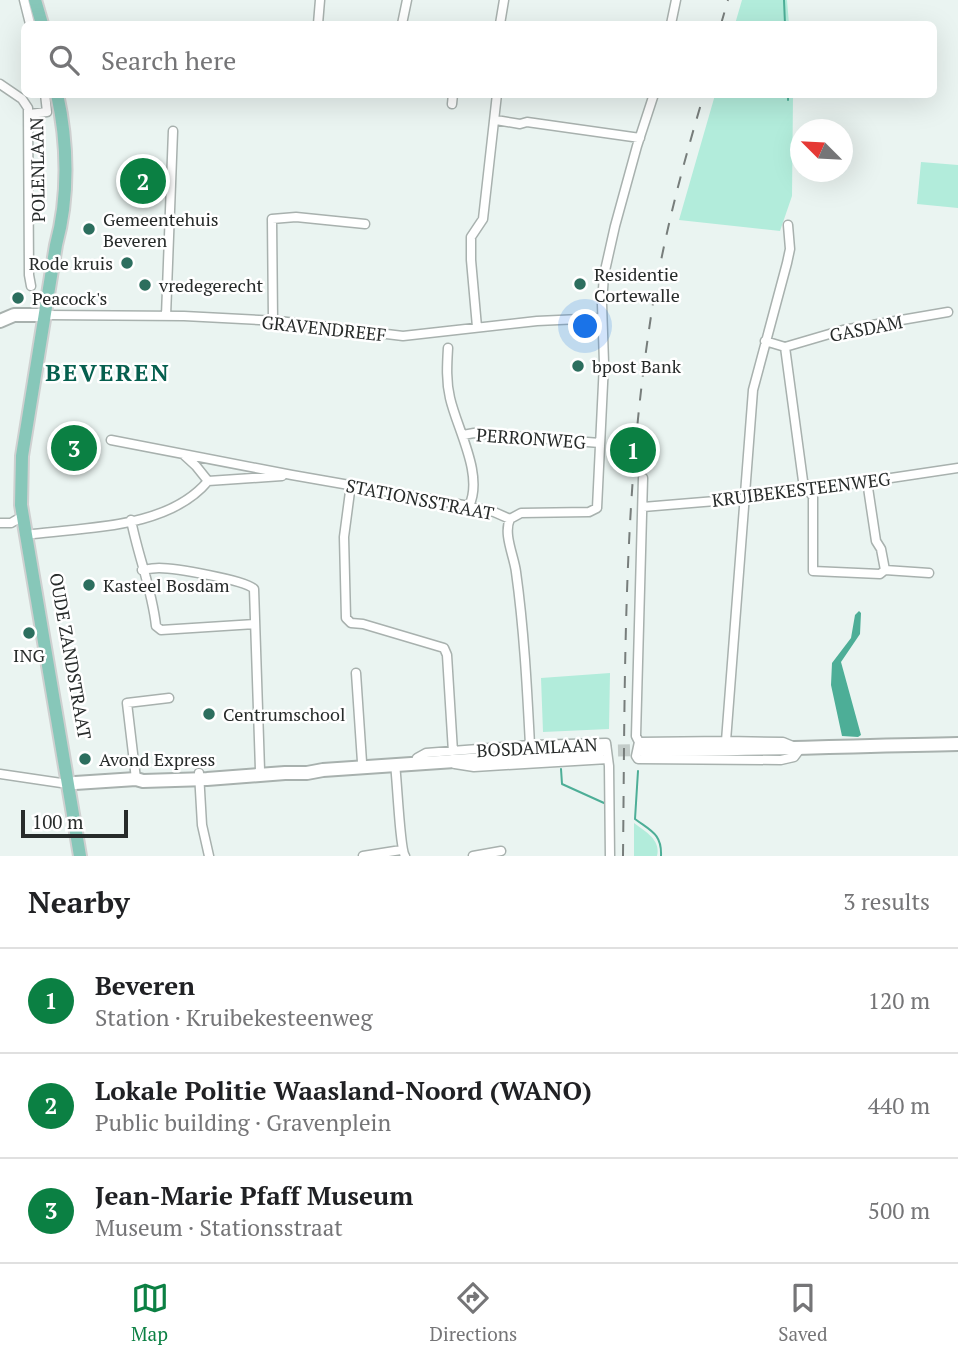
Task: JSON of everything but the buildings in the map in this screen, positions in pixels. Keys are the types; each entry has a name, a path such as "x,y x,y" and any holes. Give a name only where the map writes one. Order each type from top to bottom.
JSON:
{"main road":[{"path":"32,21 33,0"},
{"path":"33,0 41,21"},
{"name":"POLENLAAN","path":"51,98 57,145 56,245"},
{"name":"POLENLAAN","path":"22,489 26,424 62,223 64,138 58,98"},
{"name":"OUDE ZANDSTRAAT","path":"22,489 71,783 87,856"},
{"name":"OUDE ZANDSTRAAT","path":"71,783 79,856"}],"street":[{"path":"24,0 31,21"},
{"path":"318,21 320,0"},
{"path":"403,21 407,0"},
{"path":"500,21 503,0"},
{"path":"672,21 676,0"},
{"path":"0,84 26,103 29,114 29,275 32,286"},
{"name":"POLENLAAN","path":"29,114 47,112 45,98"},
{"path":"477,327 472,285 471,237 483,219 497,98"},
{"path":"600,443 604,275 653,98"},
{"path":"496,120 640,138"},
{"path":"166,316 173,131"},
{"path":"273,320 272,219 296,217 365,224"},
{"path":"726,741 753,390 790,249 788,225"},
{"name":"GASDAM","path":"785,347 844,330 948,312"},
{"path":"0,321 14,315 46,315"},
{"name":"GRAVENDREEF","path":"46,315 273,320 403,336 565,318 602,318"},
{"path":"765,341 785,347 803,481 813,497 813,571 880,574 885,570 929,573"},
{"path":"448,348 449,392 463,435 474,487 469,506"},
{"name":"PERRONWEG","path":"463,435 474,433 600,443"},
{"name":"STATIONSSTRAAT","path":"111,440 469,506 510,519 521,513 589,512 597,508 600,443"},
{"path":"0,523 28,528 89,528 131,520 178,506 208,481 182,453"},
{"name":"KRUIBEKESTEENWEG","path":"643,507 744,498 958,468"},
{"name":"STATIONSSTRAAT","path":"208,481 261,469"},
{"path":"640,746 636,736 643,478"},
{"path":"867,481 876,541 881,549 885,570"},
{"path":"351,484 344,537 346,618 351,622 444,648 447,655 454,758"},
{"path":"510,519 507,527 522,617 530,745"},
{"path":"131,520 142,570 153,598 156,626 161,630 255,624"},
{"path":"142,570 160,567 249,584 254,589 260,770"},
{"path":"356,673 362,762"},
{"path":"136,779 127,703 169,698"},
{"path":"640,746 726,741 783,742 800,749"},
{"name":"BOSDAMLAAN","path":"71,783 136,779 152,781 199,776 260,770 306,769 323,769 395,764 454,758 530,745 602,742 607,745 604,755 454,758 418,758 306,769 199,776"},
{"path":"640,746 800,749 958,744"},
{"path":"604,755 610,856"},
{"path":"363,856 403,853 395,764"},
{"path":"0,774 71,783"},
{"path":"199,776 202,825 209,856"},
{"path":"473,856 501,851"}],"shaded area":[{"path":"742,0 787,0 789,21 736,21"},
{"path":"714,98 793,98 793,119 790,119 792,196 780,231 679,220"},
{"path":"921,162 958,165 958,208 917,204"},
{"path":"859,611 860,634 841,662 861,735 842,736 831,685 832,663 851,638 855,615"},
{"path":"610,673 609,729 543,732 541,678"},
{"path":"634,823 655,841 657,856 634,856"}],"waterway":[{"path":"784,0 785,21"},
{"path":"561,769 562,784 604,803"},
{"path":"638,771 635,819 651,830 657,838 661,856"}],"tunnel":[{"path":"600,751 642,750"}],"railway":[{"path":"722,21 728,0"},
{"path":"623,856 627,596 640,401 664,245 703,98"}],"place":[{"name":"Lokale Politie Waasland-Noord (WANO)","path":"143,181"},
{"name":"Gemeentehuis Beveren","path":"89,229"},
{"name":"Rode kruis","path":"127,263"},
{"name":"Residentie Cortewalle","path":"580,284"},
{"name":"vredegerecht","path":"145,285"},
{"name":"Peacock's","path":"18,298"},
{"name":"bpost Bank","path":"578,366"},
{"name":"Jean-Marie Pfaff Museum","path":"74,448"},
{"name":"Beveren","path":"633,450"},
{"name":"Kasteel Bosdam","path":"89,585"},
{"name":"ING","path":"29,633"},
{"name":"Centrumschool","path":"209,714"},
{"name":"Avond Express","path":"85,759"}],"district":[{"name":"BEVEREN","path":"108,372"}]}
